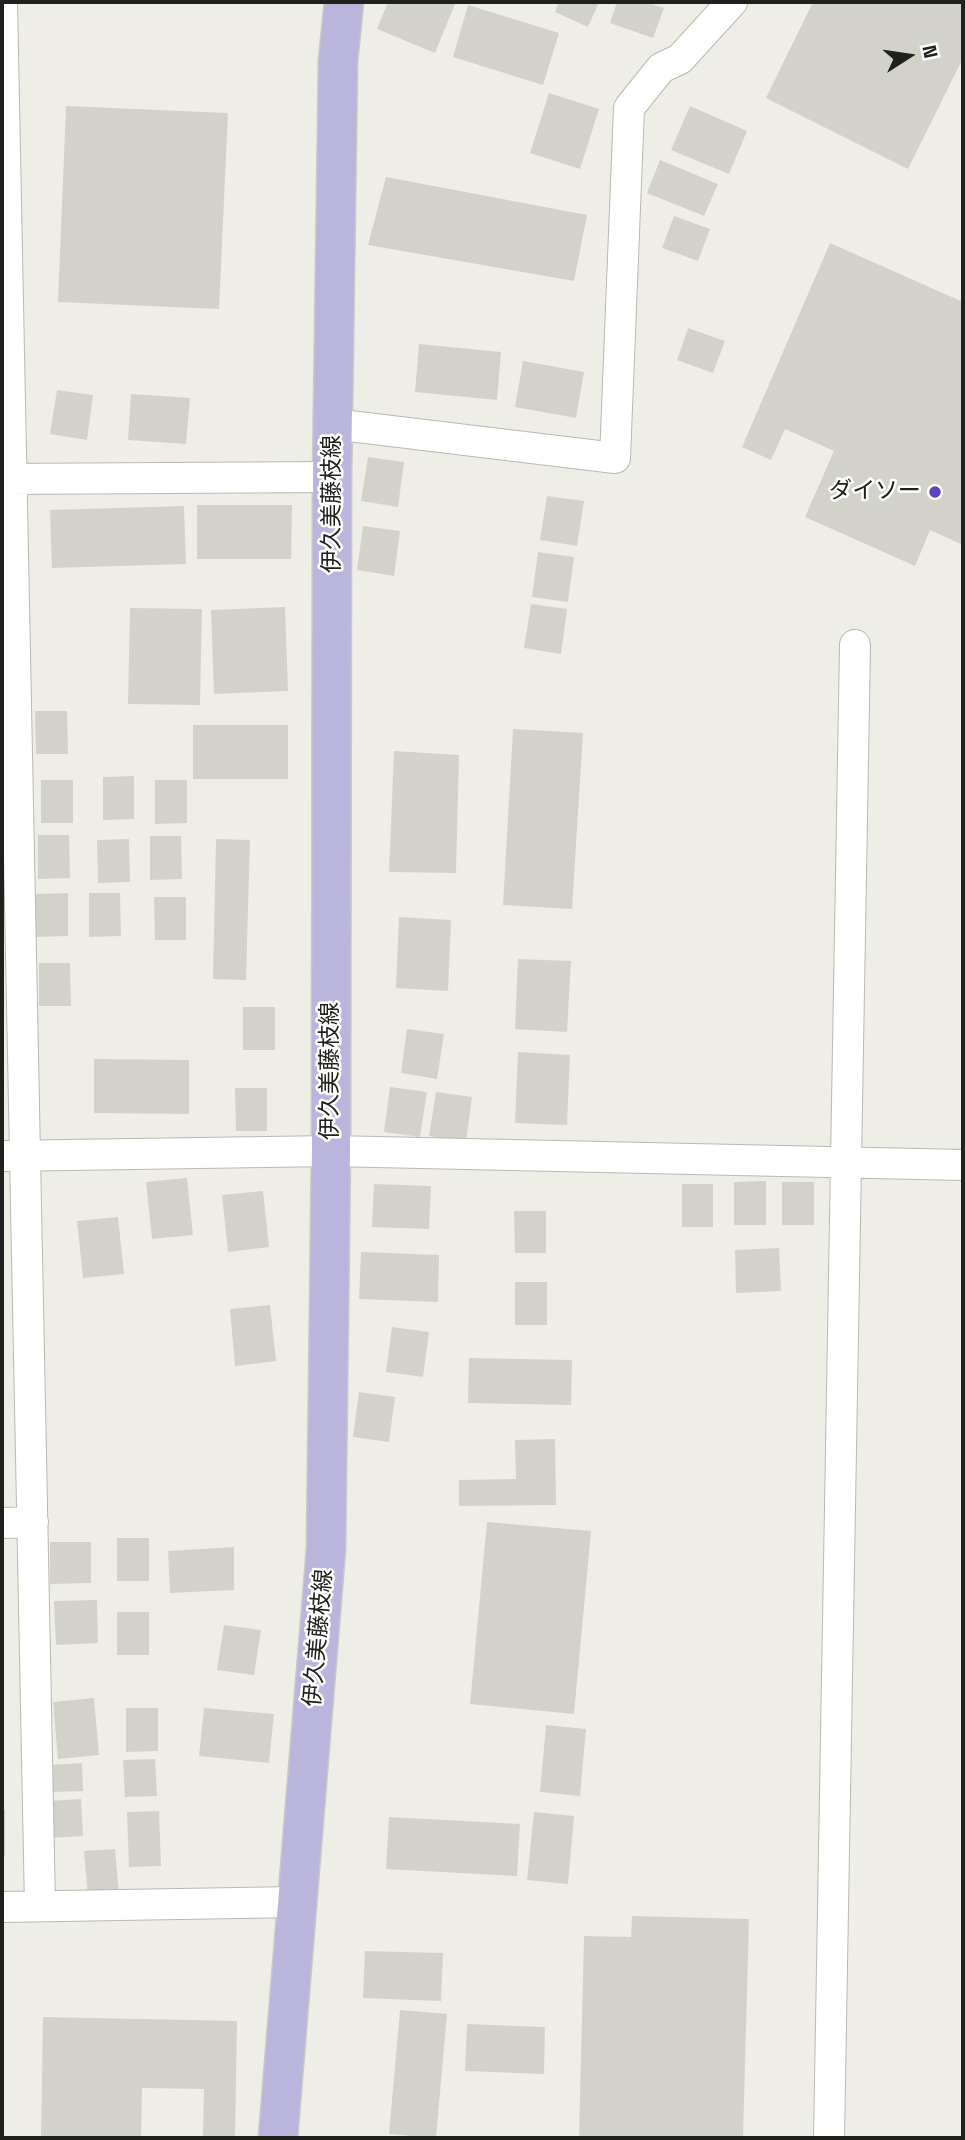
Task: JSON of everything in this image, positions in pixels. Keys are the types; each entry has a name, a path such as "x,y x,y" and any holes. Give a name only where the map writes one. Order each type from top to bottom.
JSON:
{"main road":[{"name":"伊久美藤枝線","path":"278,2138 326,1549 331,1151 332,477 338,61 344,2"}],"street":[{"path":"2,2 13,1156 33,1522 40,1906"},
{"path":"333,424 615,458 629,108 661,68 680,59 732,2"},
{"path":"7,478 332,477"},
{"path":"829,2138 855,645"},
{"path":"13,1156 331,1151 963,1165"},
{"path":"2,1523 33,1522"},
{"path":"2,1907 297,1902"}],"building":[{"path":"388,2 455,4 435,53 377,29"},
{"path":"559,2 599,2 588,27 555,12"},
{"path":"617,2 645,2 664,8 653,38 610,23"},
{"path":"813,2 963,2 963,58 908,169 766,98"},
{"path":"468,5 559,33 543,85 453,57"},
{"path":"549,93 599,109 580,169 530,153"},
{"path":"66,106 228,113 219,309 58,302"},
{"path":"690,106 747,131 729,174 671,150"},
{"path":"660,160 718,184 704,216 647,193"},
{"path":"386,177 587,215 574,281 368,245"},
{"path":"674,216 710,229 698,261 662,248"},
{"path":"830,243 963,302 963,545 930,530 915,566 805,517 834,451 785,429 771,460 742,447"},
{"path":"688,328 725,341 713,373 677,360"},
{"path":"419,344 501,352 497,400 415,392"},
{"path":"523,361 584,372 576,418 515,407"},
{"path":"57,390 93,395 87,440 50,434"},
{"path":"131,394 190,398 186,444 128,440"},
{"path":"368,457 404,462 398,507 361,501"},
{"path":"547,496 584,501 577,546 540,540"},
{"path":"197,505 292,505 291,559 197,559"},
{"path":"184,506 186,564 52,568 50,510"},
{"path":"363,526 400,531 394,576 357,570"},
{"path":"538,552 574,557 568,602 532,597"},
{"path":"531,604 567,609 561,654 524,648"},
{"path":"285,607 288,691 214,694 211,610"},
{"path":"130,608 202,609 200,705 128,704"},
{"path":"35,711 67,711 68,754 36,754"},
{"path":"193,725 288,725 288,779 193,779"},
{"path":"513,729 583,733 572,909 503,905"},
{"path":"394,751 459,755 456,873 389,872"},
{"path":"134,776 134,819 103,820 103,777"},
{"path":"41,780 73,780 73,823 41,823"},
{"path":"155,780 187,780 187,823 155,824"},
{"path":"38,835 69,835 70,878 38,879"},
{"path":"150,836 181,836 182,879 150,880"},
{"path":"129,839 130,882 98,883 97,840"},
{"path":"216,839 250,840 246,980 213,979"},
{"path":"68,893 68,936 36,937 36,894"},
{"path":"89,893 120,893 121,936 89,937"},
{"path":"154,897 186,897 186,940 155,940"},
{"path":"399,917 451,920 448,991 396,988"},
{"path":"518,959 571,961 567,1032 515,1029"},
{"path":"39,963 70,963 71,1006 39,1006"},
{"path":"243,1007 275,1007 275,1050 243,1050"},
{"path":"407,1029 444,1034 437,1079 401,1073"},
{"path":"518,1052 570,1055 567,1125 515,1123"},
{"path":"94,1059 189,1060 189,1114 94,1113"},
{"path":"390,1087 427,1092 420,1137 384,1132"},
{"path":"235,1088 267,1088 267,1131 236,1131"},
{"path":"436,1092 472,1097 466,1142 429,1136"},
{"path":"187,1178 193,1235 152,1239 146,1182"},
{"path":"766,1181 766,1225 734,1225 734,1182"},
{"path":"782,1182 814,1182 814,1225 782,1225"},
{"path":"374,1184 431,1186 429,1229 372,1227"},
{"path":"682,1184 713,1184 713,1227 682,1227"},
{"path":"263,1191 269,1247 228,1252 222,1195"},
{"path":"514,1211 546,1211 546,1253 515,1253"},
{"path":"118,1217 124,1274 83,1278 77,1221"},
{"path":"779,1248 781,1291 736,1293 735,1250"},
{"path":"361,1252 439,1255 438,1302 359,1299"},
{"path":"515,1282 547,1282 547,1325 515,1325"},
{"path":"270,1305 276,1361 235,1366 230,1309"},
{"path":"392,1327 429,1332 423,1377 386,1372"},
{"path":"469,1358 572,1360 571,1405 468,1403"},
{"path":"359,1392 395,1397 389,1442 353,1437"},
{"path":"555,1439 556,1505 459,1506 459,1480 516,1479 515,1440"},
{"path":"487,1522 591,1531 574,1714 470,1704"},
{"path":"117,1538 149,1538 149,1581 117,1581"},
{"path":"50,1542 91,1542 91,1583 50,1584"},
{"path":"234,1547 234,1590 170,1593 168,1551"},
{"path":"97,1600 98,1643 56,1645 54,1601"},
{"path":"117,1612 149,1612 149,1655 117,1655"},
{"path":"224,1625 261,1630 254,1675 217,1670"},
{"path":"94,1698 99,1755 58,1759 53,1702"},
{"path":"126,1708 158,1708 158,1751 126,1752"},
{"path":"204,1708 274,1714 269,1763 199,1756"},
{"path":"546,1725 586,1729 580,1796 540,1792"},
{"path":"155,1759 157,1796 125,1797 123,1760"},
{"path":"82,1763 83,1791 52,1792 50,1765"},
{"path":"81,1799 83,1836 50,1838 49,1801"},
{"path":"2,1810 5,1810 5,1856 2,1856"},
{"path":"159,1811 161,1866 129,1867 127,1812"},
{"path":"534,1812 574,1816 568,1884 527,1880"},
{"path":"389,1817 520,1824 517,1876 386,1869"},
{"path":"115,1849 119,1896 88,1897 84,1851"},
{"path":"632,1916 749,1919 743,2138 579,2138 584,1936 631,1937"},
{"path":"365,1951 443,1953 441,2001 363,1998"},
{"path":"400,2010 447,2014 436,2138 389,2134"},
{"path":"43,2017 237,2021 235,2138 203,2138 204,2089 142,2088 141,2138 41,2138"},
{"path":"467,2024 545,2027 544,2074 465,2071"}],"place":[{"name":"ダイソー","path":"935,492"}]}
